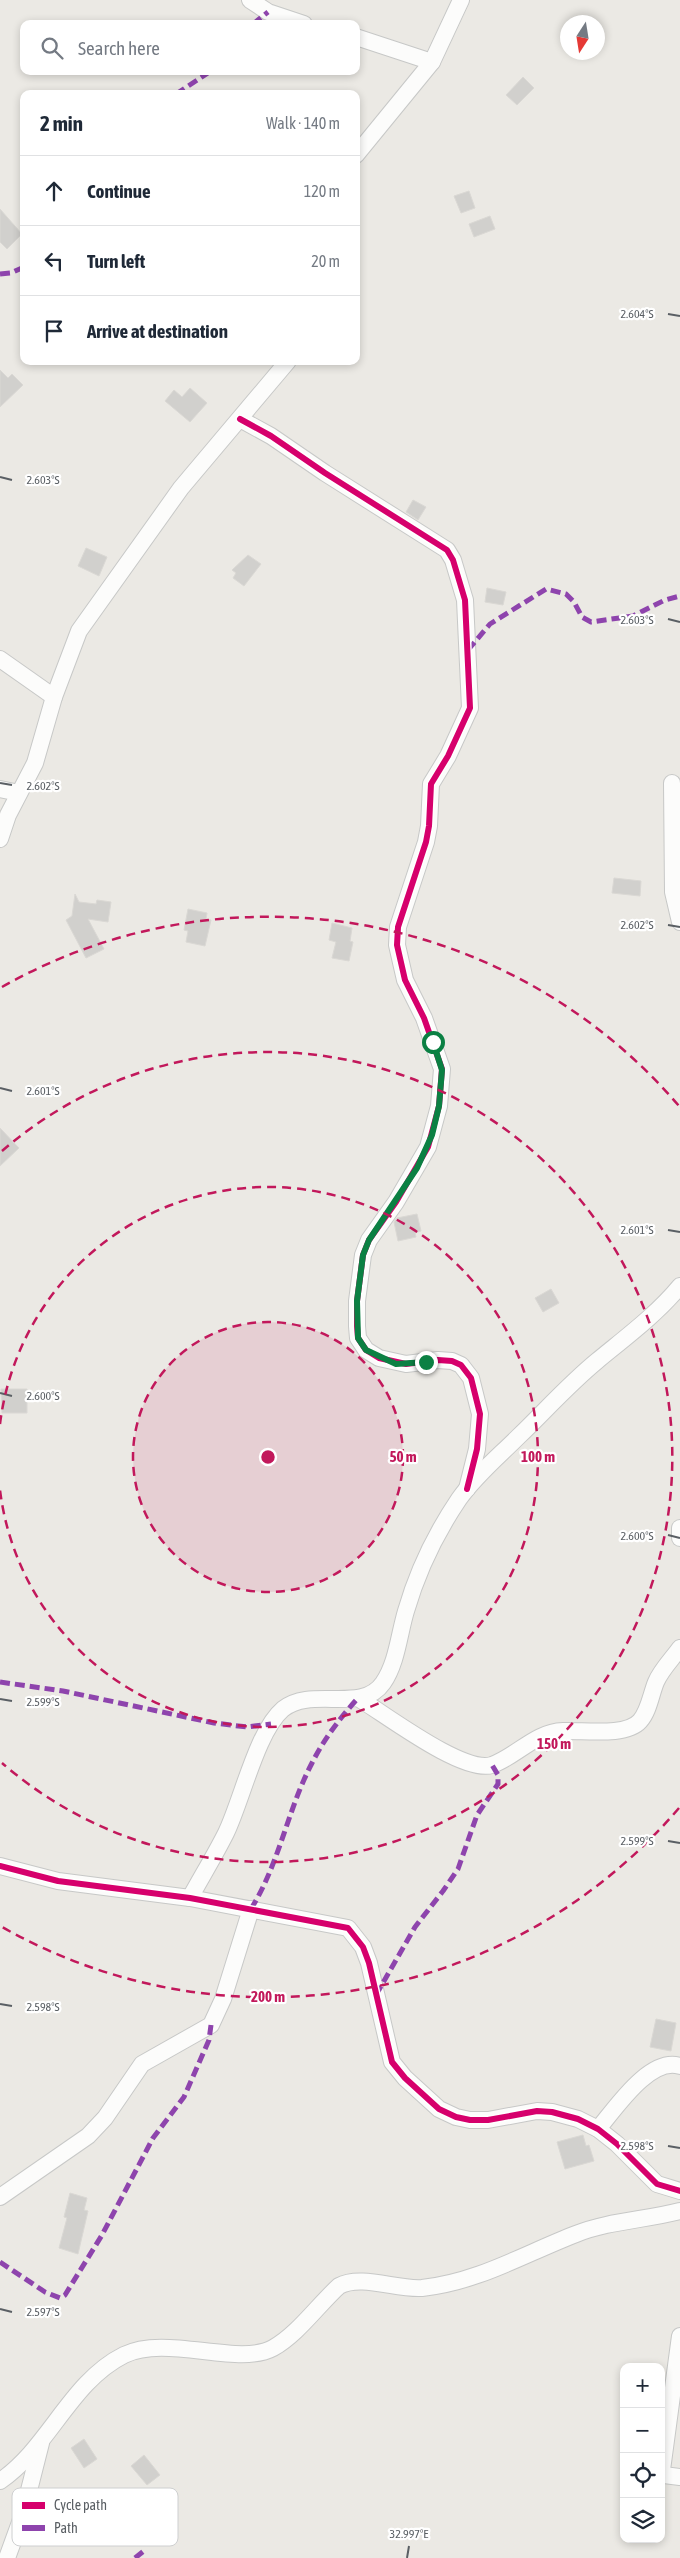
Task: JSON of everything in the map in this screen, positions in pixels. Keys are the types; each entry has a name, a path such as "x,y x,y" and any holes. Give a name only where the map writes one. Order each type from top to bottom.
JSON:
{"street":[{"path":"250,0 268,12 292,20"},
{"path":"360,150 432,62 461,0"},
{"path":"360,38 432,62"},
{"path":"0,839 19,793 35,763 54,697 79,631 181,488 285,365"},
{"path":"240,419 270,436 448,550 453,560 465,600 470,708 448,756 431,784 429,826 426,842 398,927 397,946 406,980 424,1018 442,1070 439,1106 428,1147 396,1202 369,1240 363,1255 357,1301 357,1326 358,1338 366,1350 379,1358 406,1364 438,1360 452,1361 461,1365 471,1378 480,1414 477,1449 468,1489"},
{"path":"0,659 54,697"},
{"path":"672,783 674,892 680,922"},
{"path":"0,789 19,793"},
{"path":"190,1898 226,1833 268,1732 282,1710 295,1702 303,1700 358,1698 372,1694 383,1684 390,1671 408,1603 420,1571 440,1531 468,1489 568,1387 655,1314 680,1286"},
{"path":"680,1528 680,1538"},
{"path":"358,1698 450,1757 470,1764 492,1765 536,1739 552,1733 620,1731 631,1727 640,1721 657,1680 680,1648"},
{"path":"0,1866 58,1881 190,1898 348,1928 356,1935 363,1947 368,1962 392,2062 405,2078 439,2109 456,2117 470,2120 488,2120 537,2111 552,2112 578,2119 598,2129 617,2144 657,2184 680,2191"},
{"path":"0,2196 88,2136 105,2118 142,2064 211,2025 226,1990 251,1909"},
{"path":"598,2129 652,2071 665,2064 680,2066"},
{"path":"0,2481 13,2472 41,2441 88,2383 100,2371 125,2355 155,2347 242,2353 267,2350 290,2334 340,2286 350,2281 409,2288 442,2285 510,2264 578,2233 680,2211"},
{"path":"680,2336 662,2470 664,2475 680,2477"},
{"path":"29,2488 41,2441"},
{"path":"7,2558 12,2544"}],"building":[{"path":"523,77 534,88 517,105 506,95"},
{"path":"469,191 475,208 461,213 454,196"},
{"path":"0,209 20,232 20,236 7,249 0,242"},
{"path":"490,216 495,229 474,237 469,224"},
{"path":"0,370 8,378 12,374 23,385 0,407"},
{"path":"190,388 207,403 190,422 165,401 174,390 182,397"},
{"path":"413,500 426,507 418,520 406,512"},
{"path":"86,548 107,557 99,576 78,566"},
{"path":"248,555 261,564 244,586 233,578 236,573 232,570"},
{"path":"487,588 506,592 503,605 485,602"},
{"path":"614,878 641,881 640,896 612,893"},
{"path":"75,894 79,902 96,904 97,900 111,902 108,922 88,919 104,949 86,958 66,920 72,916"},
{"path":"188,909 207,913 206,919 211,920 205,946 186,942 188,931 184,930"},
{"path":"332,923 352,928 350,941 353,942 349,961 332,958 336,942 329,940"},
{"path":"0,1128 19,1148 0,1166"},
{"path":"417,1214 421,1231 415,1233 416,1237 398,1241 394,1222 397,1218"},
{"path":"551,1289 559,1303 543,1312 535,1298"},
{"path":"1,1389 27,1389 27,1413 2,1413"},
{"path":"656,2019 676,2023 671,2051 650,2047"},
{"path":"583,2135 586,2146 589,2145 594,2161 565,2169 557,2142"},
{"path":"70,2193 87,2198 84,2210 88,2211 78,2254 59,2248 67,2218 64,2217"},
{"path":"84,2439 97,2459 84,2468 71,2448"},
{"path":"144,2455 160,2475 147,2485 131,2466"}],"marked path":[{"path":"258,20 268,12"},
{"path":"182,90 205,75"},
{"path":"0,274 11,273 20,269"},
{"path":"468,650 490,624 546,589 566,594 574,602 582,617 591,622 633,616 665,600 680,596"},
{"path":"0,1682 63,1691 214,1723 247,1727 271,1724"},
{"path":"251,1909 269,1873 303,1781 312,1763 333,1729 358,1698"},
{"path":"376,1995 415,1927 458,1869 477,1815 498,1784 498,1775 492,1765"},
{"path":"0,2262 45,2292 60,2298 65,2295 102,2235 153,2138 184,2097 209,2040 211,2025"},
{"path":"135,2558 145,2550"}],"cycle path":[{"path":"240,419 271,436 325,473 447,550 453,560 465,600 470,708 448,756 431,784 429,826 426,842 398,927 397,945 405,980 424,1018 442,1069 439,1106 428,1147 396,1202 369,1240 363,1255 357,1301 357,1326 358,1338 366,1350 379,1358 406,1364 438,1360 452,1361 461,1365 471,1378 480,1414 477,1449 467,1489"},
{"path":"0,1866 58,1881 190,1898 348,1928 363,1947 369,1963 392,2062 405,2078 439,2109 456,2117 470,2120 488,2120 537,2111 552,2112 578,2119 598,2129 617,2144 657,2184 680,2191"}],"route":[{"path":"426,1362 396,1364 379,1358 366,1350 358,1338 357,1301 363,1255 369,1240 384,1221 417,1168 432,1135 439,1106 442,1070 433,1042"}]}
